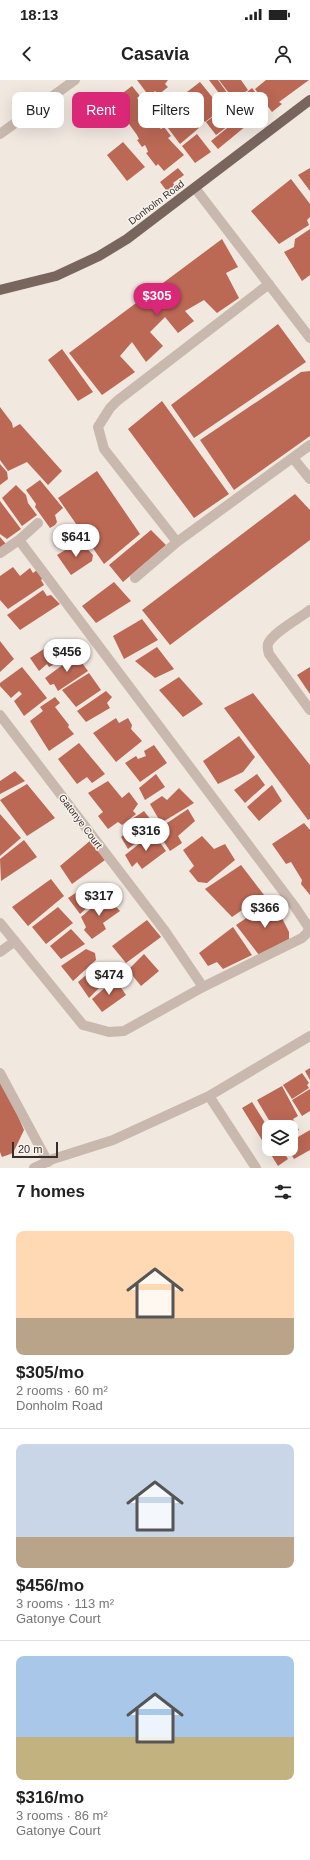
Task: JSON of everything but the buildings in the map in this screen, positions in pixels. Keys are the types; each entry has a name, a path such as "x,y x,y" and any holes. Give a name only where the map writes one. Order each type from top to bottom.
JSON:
{"main road":[{"name":"Donholm Road","path":"0,290 56,276 80,266 127,239 310,100"}],"street":[{"path":"0,134 75,80"},
{"path":"195,188 310,338"},
{"path":"177,542 109,457 100,438 98,427 110,408 117,401 269,284"},
{"path":"135,578 177,542 310,445"},
{"path":"293,458 310,479"},
{"path":"0,553 19,540 38,523"},
{"path":"0,923 83,1025 93,1029 109,1032 124,1031 203,987 302,938 307,933 308,926 295,906 19,540"},
{"path":"310,610 274,637 268,643 267,648 269,654 310,710"},
{"name":"Gatonye Court","path":"0,715 165,931 203,987"},
{"path":"0,952 14,941"},
{"path":"34,1168 113,1140 209,1096 310,1036"},
{"path":"0,1073 48,1162"},
{"path":"209,1096 256,1168"}]}
